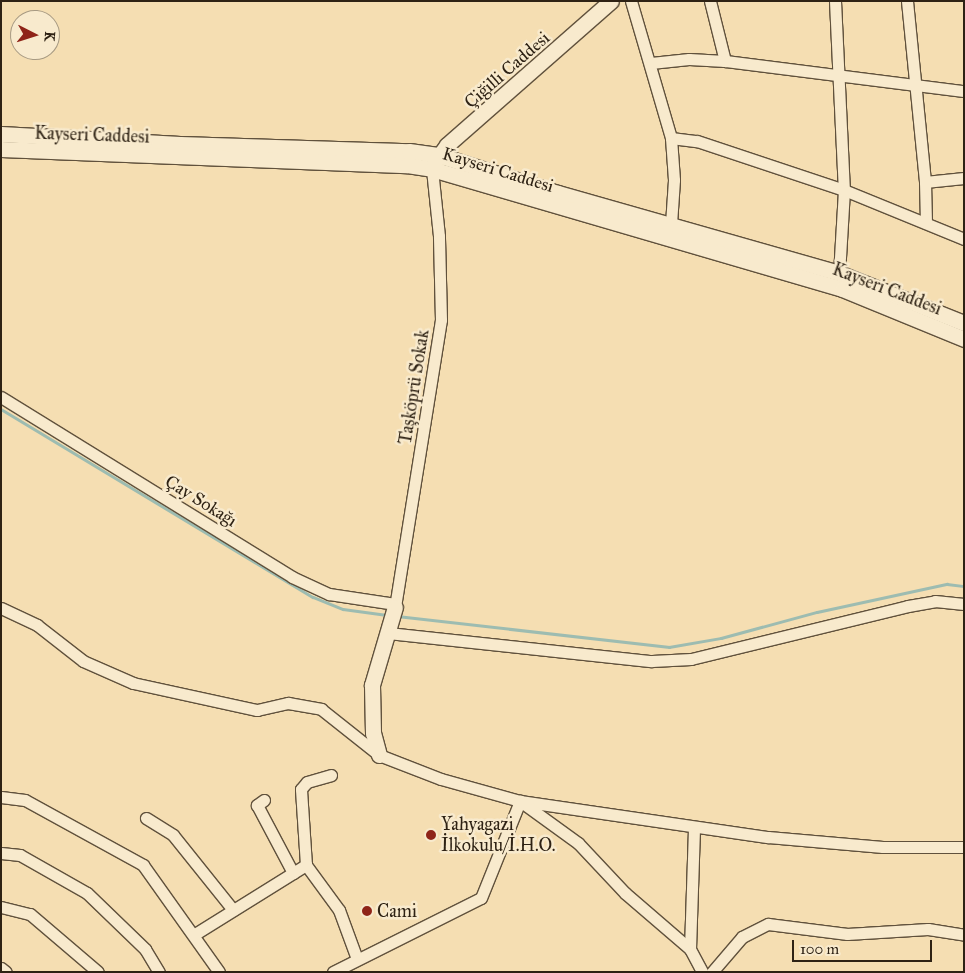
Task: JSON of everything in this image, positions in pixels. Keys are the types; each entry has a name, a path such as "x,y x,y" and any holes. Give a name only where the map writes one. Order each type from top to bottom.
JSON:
{"main road":[{"name":"Çiğilli Caddesi","path":"432,169 438,155 611,1"},
{"name":"Kayseri Caddesi","path":"1,134 180,144 410,150 438,155 839,272 964,323"},
{"name":"Kayseri Caddesi","path":"1,149 407,165 432,169 842,289 964,339"},
{"path":"379,756 373,732 372,685 395,606"}],"street":[{"path":"631,1 651,63 671,138 674,180 671,224"},
{"path":"710,1 725,61"},
{"path":"835,1 844,190 839,272"},
{"path":"907,1 925,182 926,223"},
{"path":"651,63 689,60 725,61 964,91"},
{"path":"671,138 696,141 844,190 964,239"},
{"name":"Taşköprü Sokak","path":"395,606 441,320 439,236 432,169"},
{"path":"925,182 964,178"},
{"name":"Çay Sokağı","path":"1,397 292,577 329,594 395,606"},
{"path":"388,633 662,660 691,659 908,606 935,602 964,604"},
{"path":"1,608 37,625 83,661 133,683 257,710 288,704 321,709 379,756 441,779 520,801 694,828 882,847 964,847"},
{"path":"331,775 307,782 301,789 306,865 339,910 358,959"},
{"path":"1,797 25,800 143,865 194,934 219,972"},
{"path":"264,800 257,805 293,873"},
{"path":"520,801 578,843 625,894 690,949 702,972"},
{"path":"333,972 481,898 520,801"},
{"path":"146,818 173,835 232,910"},
{"path":"690,949 694,828"},
{"path":"1,853 20,855 87,893 145,950 159,972"},
{"path":"194,934 306,865"},
{"path":"1,907 30,914 98,972"},
{"path":"712,972 742,937 768,924 837,933 928,930 964,935"},
{"path":"1,968 6,972"}],"waterway":[{"path":"1,409 313,597 343,609 387,615"},
{"path":"397,616 669,647 721,638 817,612 947,584 964,586"}],"place":[{"name":"Yahyagazi İlkokulu/İ.H.O.","path":"431,835"},
{"name":"Cami","path":"367,911"}]}
